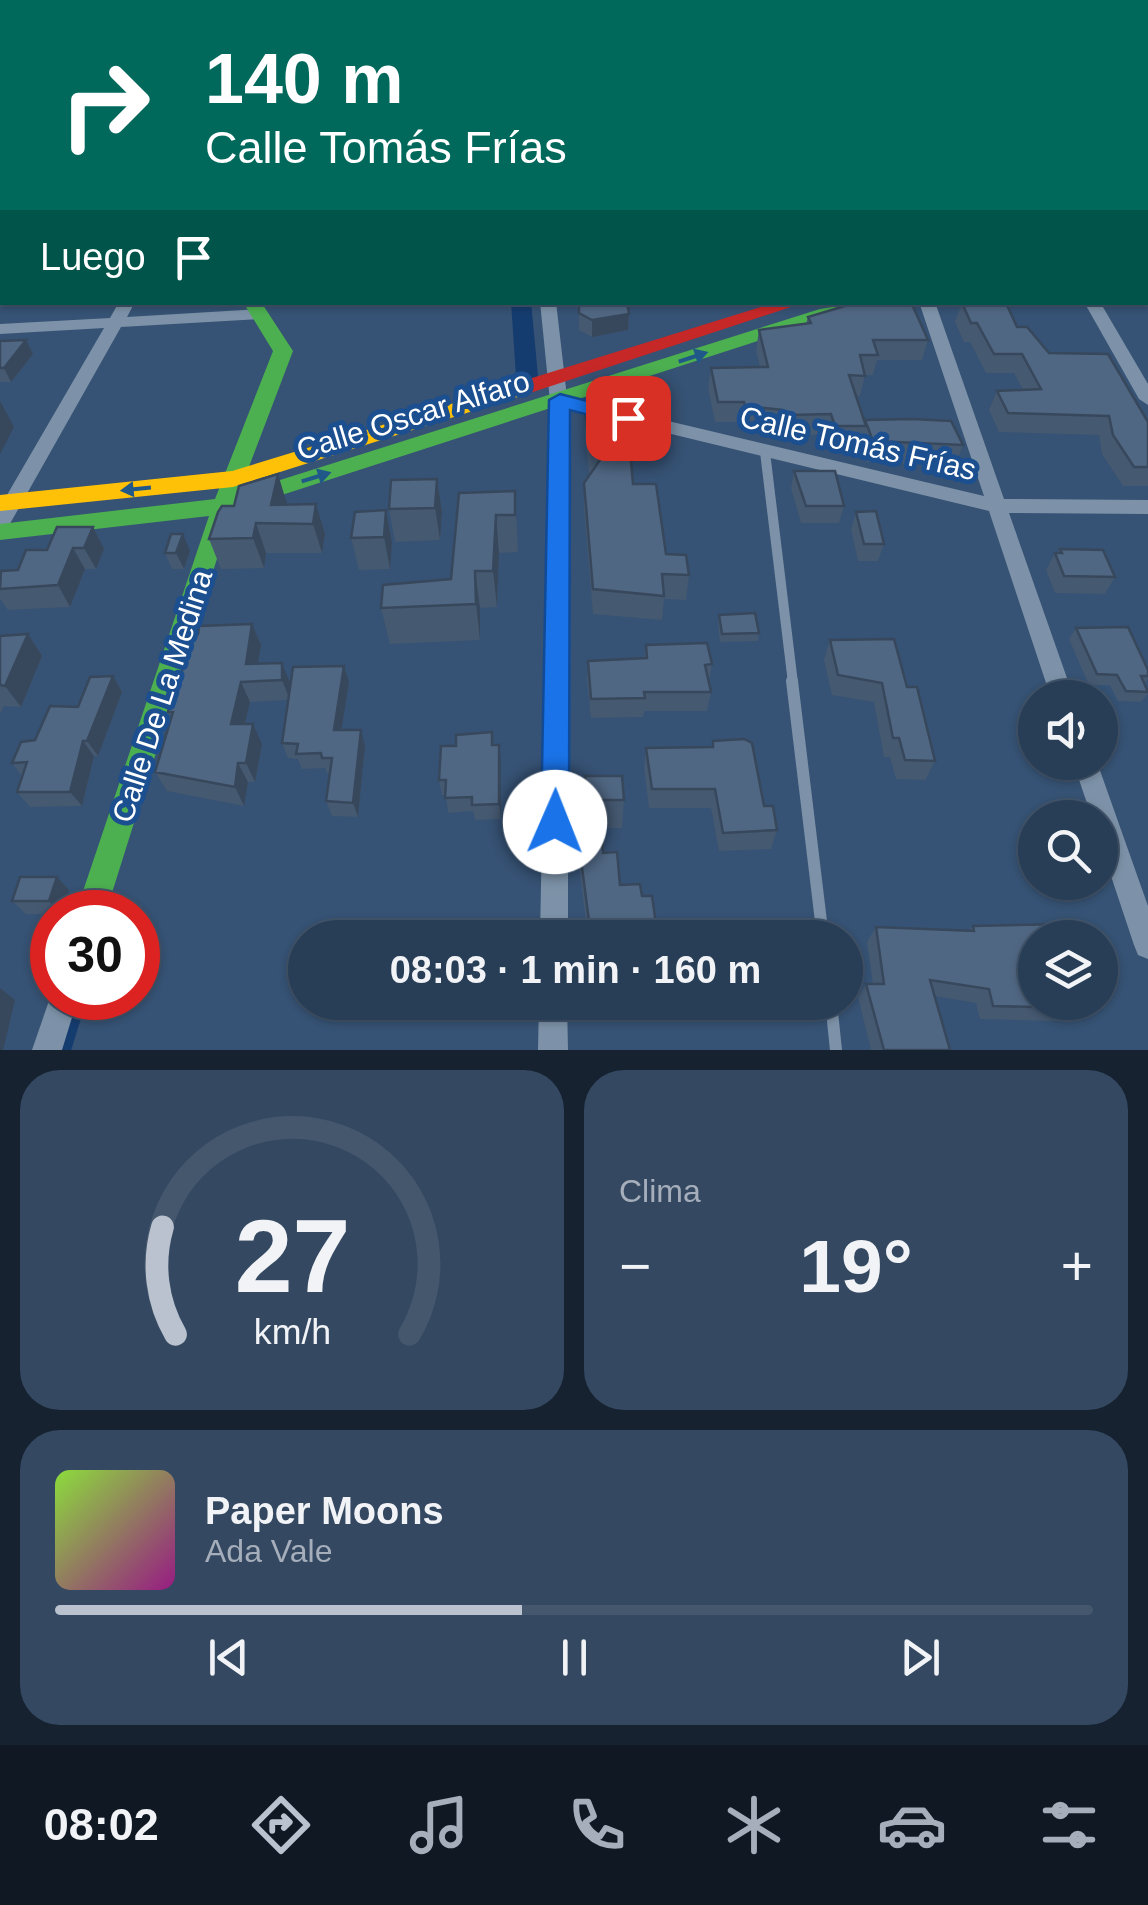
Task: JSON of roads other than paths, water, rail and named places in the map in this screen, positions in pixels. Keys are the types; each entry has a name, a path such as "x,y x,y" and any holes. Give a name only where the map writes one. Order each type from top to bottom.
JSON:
{"main road":[{"name":"Calle Oscar Alfaro","path":"0,532 223,506 559,390 789,305"},
{"name":"Calle Oscar Alfaro","path":"6,503 233,479 826,313 886,305"},
{"path":"233,479 283,351 256,308"},
{"name":"Calle De La Medina","path":"99,890 233,479"}],"street":[{"path":"548,305 559,390 554,920"},
{"path":"929,305 1056,680"},
{"path":"1094,305 1148,399"},
{"path":"0,329 122,311 256,308"},
{"path":"0,524 6,503 122,311"},
{"name":"Calle Tomás Frías","path":"559,390 765,452 996,506 1148,507"},
{"path":"1091,780 1148,945"},
{"path":"47,1050 57,1020"},
{"path":"553,1020 553,1050"}],"lane":[{"path":"765,452 821,920"},
{"path":"833,1020 836,1050"}],"waterway":[{"path":"521,305 527,376"},
{"path":"66,1050 75,1020"}]}
